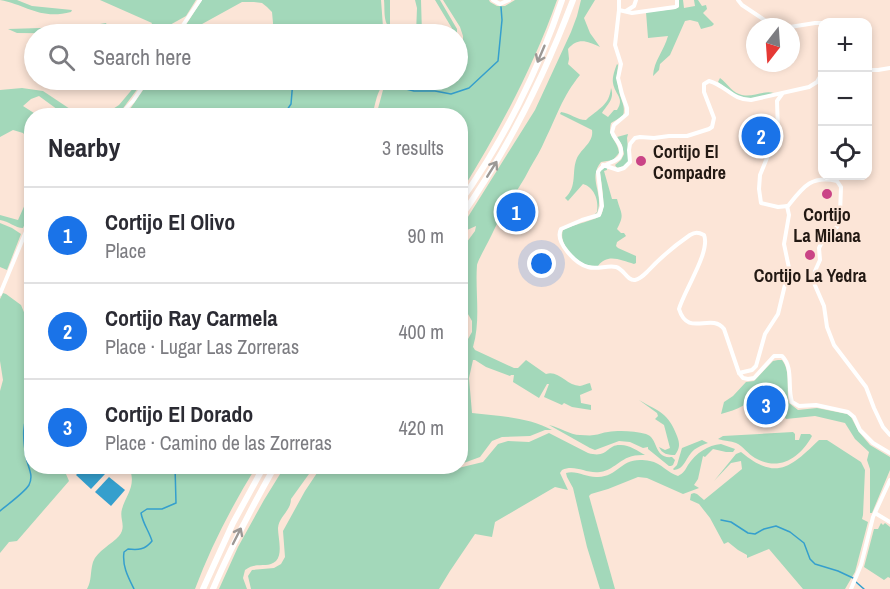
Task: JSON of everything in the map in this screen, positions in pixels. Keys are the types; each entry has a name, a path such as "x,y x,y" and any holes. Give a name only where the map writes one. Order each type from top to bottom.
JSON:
{"highway":[{"path":"468,189 500,138 522,96 562,0"},
{"path":"468,206 517,126 550,58 573,0"},
{"path":"203,589 233,523 260,474"},
{"path":"213,589 245,520 271,474"}],"street":[{"path":"184,24 200,0"},
{"path":"493,0 500,4 509,0"},
{"path":"619,0 615,45 621,64 618,78 627,114 612,128 613,136 621,148 620,157 599,168 597,176 602,206 599,215 561,229 559,237 561,244 584,266 616,267 635,280 643,276 658,260 690,235 694,233 704,235 705,250 679,309 685,320 691,324 716,322 721,325 743,378 754,378 774,356 782,356 788,362 792,402 799,406 816,405 848,412 873,443 890,453"},
{"path":"626,12 634,6 636,0"},
{"path":"619,10 632,13 675,7 677,0"},
{"path":"738,0 762,18"},
{"path":"800,25 818,23"},
{"path":"872,70 890,68"},
{"path":"602,165 618,170 628,165 630,144 635,138 687,136 712,127 714,118 704,92 704,84 710,81 742,100 809,87 818,79"},
{"path":"126,108 140,90"},
{"path":"782,94 777,101 778,131 760,176 761,202 778,207 788,206 806,186 824,178 837,181 841,187 837,227 824,238 819,248 820,260 815,271 814,283 824,306 827,327 834,345 866,387 878,417 890,435"},
{"path":"739,373 754,369 765,334 778,314 789,268 784,244 789,215 787,206"},
{"path":"0,294 24,236"},
{"path":"852,587 857,578 875,513 890,480"},
{"path":"875,513 890,522"}],"green space":[{"path":"0,0 17,0 32,6 72,10 60,14 42,13"},
{"path":"100,0 196,0 186,16 172,24 152,23"},
{"path":"202,0 381,0 383,24 273,24 272,12 262,3 242,2 202,24 186,24"},
{"path":"384,0 390,0 390,24 387,24"},
{"path":"415,0 421,0 422,24 416,24"},
{"path":"435,0 440,0 454,24 449,24"},
{"path":"443,0 489,0 497,6 505,6 515,0 557,0 514,99 468,180 468,108 378,108 383,90 468,90 468,24 458,24"},
{"path":"581,0 595,0 584,18 590,33 600,47 583,41 575,43 568,49 568,64 580,75 564,99 540,151 501,215 477,265 477,316 473,347 514,368 518,368 526,360 546,374 555,374 571,384 581,386 590,383 592,390 580,395 581,403 591,405 591,410 572,407 564,403 562,405 544,397 549,384 539,398 513,382 514,375 510,376 473,360 469,378 472,413 523,420 552,430 545,430 530,436 502,437 492,441 480,457 468,461 468,339 472,332 472,321 468,314 468,240 476,226 468,230 468,217 535,110 577,16"},
{"path":"679,0 683,0 684,8 695,6 694,0 698,0 702,6 706,5 707,9 703,13 714,24 701,29 698,22 685,21 670,55 660,64 659,70 653,76 655,65 668,36 648,38 646,12 675,9 679,7"},
{"path":"24,28 24,33 17,33 8,29"},
{"path":"617,64 618,84 624,112 623,116 611,123 610,132 619,153 613,160 601,162 597,168 599,206 597,213 593,216 597,212 596,199 593,191 587,186 583,184 568,201 565,198 572,189 575,163 589,141 592,130 560,114 561,112 586,120 606,103 611,88 611,99 602,113 608,117 614,110 617,110 620,99 613,81"},
{"path":"720,78 739,94 774,93 743,98 718,82"},
{"path":"22,88 43,91 68,108 55,108 39,96 31,99 23,106 26,108 24,108 24,134 13,130 0,137 0,90"},
{"path":"132,90 137,90 123,108 114,108"},
{"path":"143,90 380,90 374,108 131,108"},
{"path":"628,134 629,161 625,166 617,168 615,165 624,154 617,137"},
{"path":"607,167 604,171 612,199 617,199 622,214 617,229 626,236 617,242 616,246 636,256 634,264 619,259 610,259 598,266 587,265 573,256 563,241 563,230 596,218 602,213 600,172 602,168"},
{"path":"24,207 23,228 0,220 0,215 18,220"},
{"path":"0,223 21,234 7,270 0,267"},
{"path":"3,293 6,294 21,305 24,312 24,474 66,474 69,481 17,541 9,542 0,553 0,391 3,380 0,361 0,299"},
{"path":"782,360 787,375 789,403 798,410 817,408 847,414 870,445 890,457 890,470 872,513 870,513 870,469 867,460 869,452 855,439 845,423 815,416 786,419 772,391 762,391 743,406 721,414 724,402 746,382 754,381 773,361"},
{"path":"639,400 666,417 674,428 679,444 675,455 666,454 660,449 659,447 665,450 670,448 664,425 655,419 658,416 657,413"},
{"path":"549,425 576,435 598,435 622,431 646,434 650,436 662,455 675,460 673,465 669,466 648,447 643,448 630,442 619,441 595,450"},
{"path":"793,432 795,440 799,440 801,434 812,436 801,451 788,461 772,464 752,456 736,443 718,439 723,436"},
{"path":"549,433 588,453 600,454 616,445 621,445 645,455 630,457 600,472 571,468 562,470 560,473 568,490 555,487 495,522 492,537 475,534 439,589 251,589 248,576 252,570 274,568 281,564 285,557 283,531 316,474 468,474 468,466 483,462 498,444 508,441 529,442"},
{"path":"702,440 708,443 694,450 682,466 674,470 682,448"},
{"path":"819,440 827,440 861,462 865,470 862,519 868,522 855,572 845,589 803,589 769,549 747,558 747,555 728,542 724,544 710,518 699,504 690,500 691,494 694,493 704,500 742,469 741,461 731,463 714,481 736,454 741,452 764,466 782,467 800,458"},
{"path":"721,444 735,449 733,452 726,452 713,449 705,457 703,456 698,479 694,485 699,488 683,494 647,478 638,477 589,496 615,589 600,589 573,488 566,473 574,472 594,477 606,476 626,463 640,460 654,462 678,476 699,453 711,446"},
{"path":"131,474 252,474 222,526 195,589 87,589 95,558 121,532 123,526 121,513 131,486"},
{"path":"280,474 309,474 291,499 289,507 280,520 278,528 280,550 276,561 269,565 253,566 245,570 243,578 247,589 219,589 238,547"},
{"path":"881,523 890,527 890,578 884,580 864,567 874,529 878,529"}],"water":[{"path":"77,474 105,474 91,489"},
{"path":"109,477 125,490 111,506 95,492"}],"waterway":[{"path":"468,88 498,61 501,7"},
{"path":"288,108 292,90"},
{"path":"410,90 451,94 463,90"},
{"path":"24,431 24,437"},
{"path":"0,511 29,485 31,474"},
{"path":"134,589 125,567 124,552 128,549 144,548 152,541 141,513 147,509 162,509 176,503 175,474"},
{"path":"721,520 731,522 748,533 755,534 776,526 790,532 804,543 810,559 815,564 853,578"},
{"path":"856,582 864,589"}],"place":[{"name":"Cortijo Ray Carmela","path":"761,136"},
{"name":"Cortijo El Compadre","path":"641,161"},
{"name":"Cortijo La Milana","path":"827,194"},
{"name":"Cortijo El Olivo","path":"516,212"},
{"name":"Cortijo La Yedra","path":"810,255"},
{"name":"Cortijo El Dorado","path":"766,405"}]}
